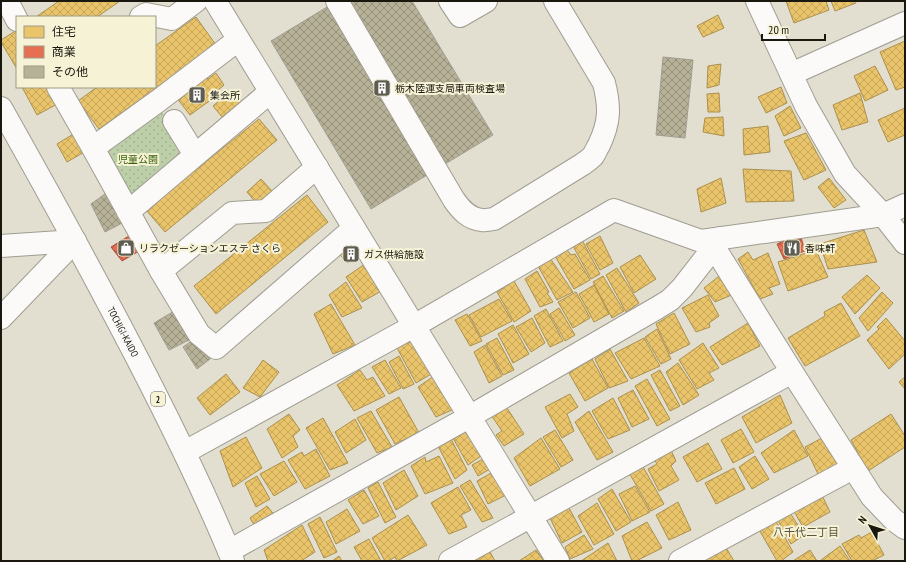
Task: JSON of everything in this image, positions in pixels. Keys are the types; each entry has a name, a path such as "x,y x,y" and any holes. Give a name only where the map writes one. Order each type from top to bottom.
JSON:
{"street":[{"path":"7,1 16,18"},
{"path":"143,16 146,14 172,19 196,1"},
{"path":"215,1 558,561"},
{"path":"337,1 460,210 471,217 483,221 494,219 583,164 594,155 607,125 609,111 604,83 555,1"},
{"path":"450,1 460,16 486,1"},
{"path":"757,1 806,106 845,174 883,215 905,243"},
{"path":"791,74 905,23"},
{"path":"93,148 238,40"},
{"path":"59,88 161,271 199,334 216,348 354,228"},
{"path":"128,212 270,92"},
{"name":"TOCHIGI-KAIDO","path":"1,108 134,350 185,452 231,556"},
{"path":"174,121 195,155"},
{"path":"161,271 232,213 266,211 316,167"},
{"path":"185,452 414,326 614,210 702,241 718,242 883,215 905,205"},
{"path":"1,246 75,241"},
{"path":"1,318 75,241"},
{"path":"718,242 792,372 853,468 872,497 894,520 905,528"},
{"path":"231,556 670,300 682,288 718,242"},
{"path":"450,561 792,372"},
{"path":"680,561 853,468"}],"green space":[{"name":"児童公園","path":"160,109 187,156 132,200 102,155"}],"building: 住宅":[{"path":"59,1 120,1 98,16 37,16"},
{"path":"786,1 826,1 829,10 794,23"},
{"path":"831,1 855,1 856,3 835,11"},
{"path":"718,15 724,28 703,37 697,26"},
{"path":"196,17 216,45 99,129 78,101 96,88 156,88 156,45"},
{"path":"16,31 16,67 1,42 1,40"},
{"path":"905,41 905,87 896,90 880,52"},
{"path":"721,64 719,85 707,88 708,66"},
{"path":"875,66 888,90 865,101 854,76"},
{"name":"集会所","path":"216,73 224,85 217,91 219,94 190,115 176,97 205,76 208,79"},
{"path":"781,87 787,103 766,113 758,97"},
{"path":"23,88 51,88 59,103 37,115"},
{"path":"232,90 242,102 222,117 213,106"},
{"path":"719,93 720,112 708,112 707,94"},
{"path":"860,93 868,122 842,130 833,105"},
{"path":"790,106 801,128 784,136 775,116"},
{"path":"905,108 905,135 888,142 878,120"},
{"path":"723,117 724,136 703,132 705,118"},
{"path":"259,119 277,140 165,232 146,210"},
{"path":"768,126 770,152 744,155 743,129"},
{"path":"75,133 86,151 67,162 57,144"},
{"path":"806,133 826,170 804,180 784,141"},
{"path":"743,169 791,171 794,201 746,202"},
{"path":"721,178 726,203 701,212 697,189"},
{"path":"829,178 846,200 834,208 818,187"},
{"path":"261,179 272,191 257,204 247,192"},
{"path":"307,195 328,222 216,314 194,286"},
{"path":"864,230 877,262 828,269 820,244"},
{"path":"600,236 613,263 600,270 586,244"},
{"path":"582,240 600,274 591,279 573,246"},
{"name":"ガス供給施設","path":"356,243 361,252 348,263 340,255"},
{"path":"567,250 571,255 575,254 590,280 574,289 555,256"},
{"path":"816,250 828,277 788,291 778,262"},
{"path":"748,252 753,260 768,253 780,284 769,288 773,294 760,299 738,259"},
{"path":"640,255 656,279 634,293 620,267"},
{"path":"550,258 573,292 557,300 538,266"},
{"path":"365,264 383,290 362,302 346,277"},
{"path":"617,268 639,303 626,312 606,275"},
{"path":"537,271 549,292 547,293 553,302 540,307 525,279"},
{"path":"723,273 734,294 715,302 704,288"},
{"path":"867,275 880,288 855,314 842,297"},
{"path":"603,276 624,311 612,318 593,282"},
{"path":"514,281 531,311 514,322 497,292"},
{"path":"346,282 362,308 342,317 329,295"},
{"path":"594,285 609,314 594,322 579,294"},
{"path":"576,292 590,318 573,328 558,302"},
{"path":"882,292 893,303 868,331 859,318"},
{"path":"708,295 719,316 709,323 710,327 696,332 682,308"},
{"path":"499,299 512,321 481,337 469,315"},
{"path":"841,303 860,336 805,366 788,338 825,316 824,312"},
{"path":"331,304 355,345 333,354 314,314"},
{"path":"559,308 575,335 565,341 550,314"},
{"path":"546,309 563,341 550,347 534,316"},
{"path":"674,313 690,344 670,354 656,324"},
{"path":"467,314 482,341 470,346 455,320"},
{"path":"532,318 545,343 531,352 516,327"},
{"path":"886,318 905,341 905,354 889,369 867,340 879,329 877,327"},
{"path":"748,323 760,346 722,365 710,347"},
{"path":"513,325 529,354 513,363 498,334"},
{"path":"657,329 671,359 661,364 645,337"},
{"path":"497,338 514,370 503,375 486,344"},
{"path":"644,338 660,366 631,379 615,353"},
{"path":"413,340 433,373 416,383 397,348"},
{"path":"703,343 719,368 709,373 714,380 697,389 679,360"},
{"path":"485,345 502,376 489,383 474,352"},
{"path":"610,349 628,381 609,388 595,359"},
{"path":"399,356 414,384 403,389 389,362"},
{"path":"592,359 608,388 585,401 569,373"},
{"path":"263,360 279,372 260,397 243,388"},
{"path":"385,360 401,388 389,394 372,367"},
{"path":"678,363 699,395 683,405 666,372"},
{"path":"360,370 367,380 373,377 385,396 354,411 337,385"},
{"path":"660,370 680,406 670,411 651,375"},
{"path":"226,374 240,392 210,415 197,398"},
{"path":"434,376 454,409 436,417 418,387"},
{"path":"905,377 905,389 899,382"},
{"path":"647,379 670,419 657,426 635,386"},
{"path":"633,390 649,419 632,427 618,398"},
{"path":"570,394 578,407 567,414 574,431 562,438 545,407"},
{"path":"780,395 792,423 756,443 742,417"},
{"path":"399,397 419,433 395,444 376,410"},
{"path":"613,398 630,430 608,439 592,411"},
{"path":"505,405 524,434 504,446 496,435 502,431 491,415"},
{"path":"371,411 392,447 377,453 357,418"},
{"path":"589,411 613,452 597,460 575,422"},
{"path":"289,414 300,430 293,436 298,447 282,458 267,429"},
{"path":"891,414 905,436 905,447 868,471 851,440"},
{"path":"323,418 348,463 330,470 306,428"},
{"path":"355,419 366,440 346,453 335,432"},
{"path":"464,429 481,456 468,465 453,438"},
{"path":"741,429 754,452 733,463 721,440"},
{"path":"555,430 573,460 561,467 543,437"},
{"path":"794,430 808,456 774,473 761,453"},
{"path":"246,437 262,468 233,487 220,451"},
{"path":"450,437 467,470 455,479 438,446"},
{"path":"824,437 840,464 818,474 805,447"},
{"path":"541,438 560,469 530,486 514,458"},
{"path":"708,443 722,469 697,482 683,457"},
{"path":"670,448 676,461 671,466 679,480 659,491 648,469 657,464 653,458"},
{"path":"316,449 330,476 305,489 288,460 302,452 304,456"},
{"path":"439,456 453,483 425,494 411,466 425,457 426,462"},
{"path":"755,456 769,479 752,489 739,467"},
{"path":"483,459 490,469 478,476 472,465"},
{"path":"284,461 297,482 274,496 260,474"},
{"path":"642,465 664,504 651,511 628,471"},
{"path":"734,468 745,489 716,504 705,483"},
{"path":"404,470 418,496 396,510 383,483"},
{"path":"493,472 506,495 488,504 477,481"},
{"path":"257,476 270,499 256,507 245,483"},
{"path":"470,480 493,518 482,522 460,486"},
{"path":"378,482 396,517 385,523 368,488"},
{"path":"635,486 650,512 632,521 619,494"},
{"path":"458,487 471,510 461,515 467,527 449,534 431,503"},
{"path":"612,489 631,522 616,531 598,499"},
{"path":"364,490 379,516 363,524 348,500"},
{"path":"820,491 830,512 803,527 792,508"},
{"path":"678,502 691,530 669,540 656,515"},
{"path":"597,503 614,534 594,545 578,516"},
{"path":"267,506 277,518 256,528 250,518"},
{"path":"569,508 582,532 562,543 550,518"},
{"path":"787,508 804,535 791,544 775,515"},
{"path":"347,509 360,531 336,544 326,522"},
{"path":"408,515 427,545 397,561 395,557 385,561 372,538"},
{"path":"773,516 793,552 781,561 777,561 757,526"},
{"path":"320,517 337,552 324,558 308,524"},
{"path":"647,522 662,548 636,561 632,561 622,536"},
{"path":"302,525 315,552 301,561 268,561 264,550"},
{"path":"872,532 884,555 872,561 852,561 842,544 859,535 861,538"},
{"path":"584,535 593,549 570,559 565,547"},
{"path":"369,539 381,561 362,561 354,547"},
{"path":"608,543 617,561 581,561"},
{"path":"725,546 734,561 699,561"},
{"path":"840,546 850,561 821,560"},
{"path":"536,550 544,561 519,561"},
{"path":"810,550 817,561 793,561"},
{"path":"490,552 495,561 474,561"},
{"path":"339,556 342,561 332,561"}],"building: 商業":[{"name":"リラクゼーションエステ さくら","path":"132,234 141,250 122,261 111,247"},
{"name":"香味軒","path":"800,234 805,251 784,259 777,244"}],"building: その他":[{"name":"栃木陸運支局車両検査場","path":"337,1 412,1 493,135 371,209 271,41"},
{"path":"663,57 693,60 685,138 656,135"},
{"path":"109,191 126,221 105,232 91,204"},
{"path":"176,310 193,338 169,350 154,323"},
{"path":"193,340 210,359 197,369 183,347"}],"place":[{"name":"栃木陸運支局車両検査場","path":"382,88"},
{"name":"集会所","path":"197,95"},
{"name":"リラクゼーションエステ さくら","path":"126,248"},
{"name":"香味軒","path":"792,248"},
{"name":"ガス供給施設","path":"351,254"}],"district":[{"name":"八千代二丁目","path":"806,532"}]}
